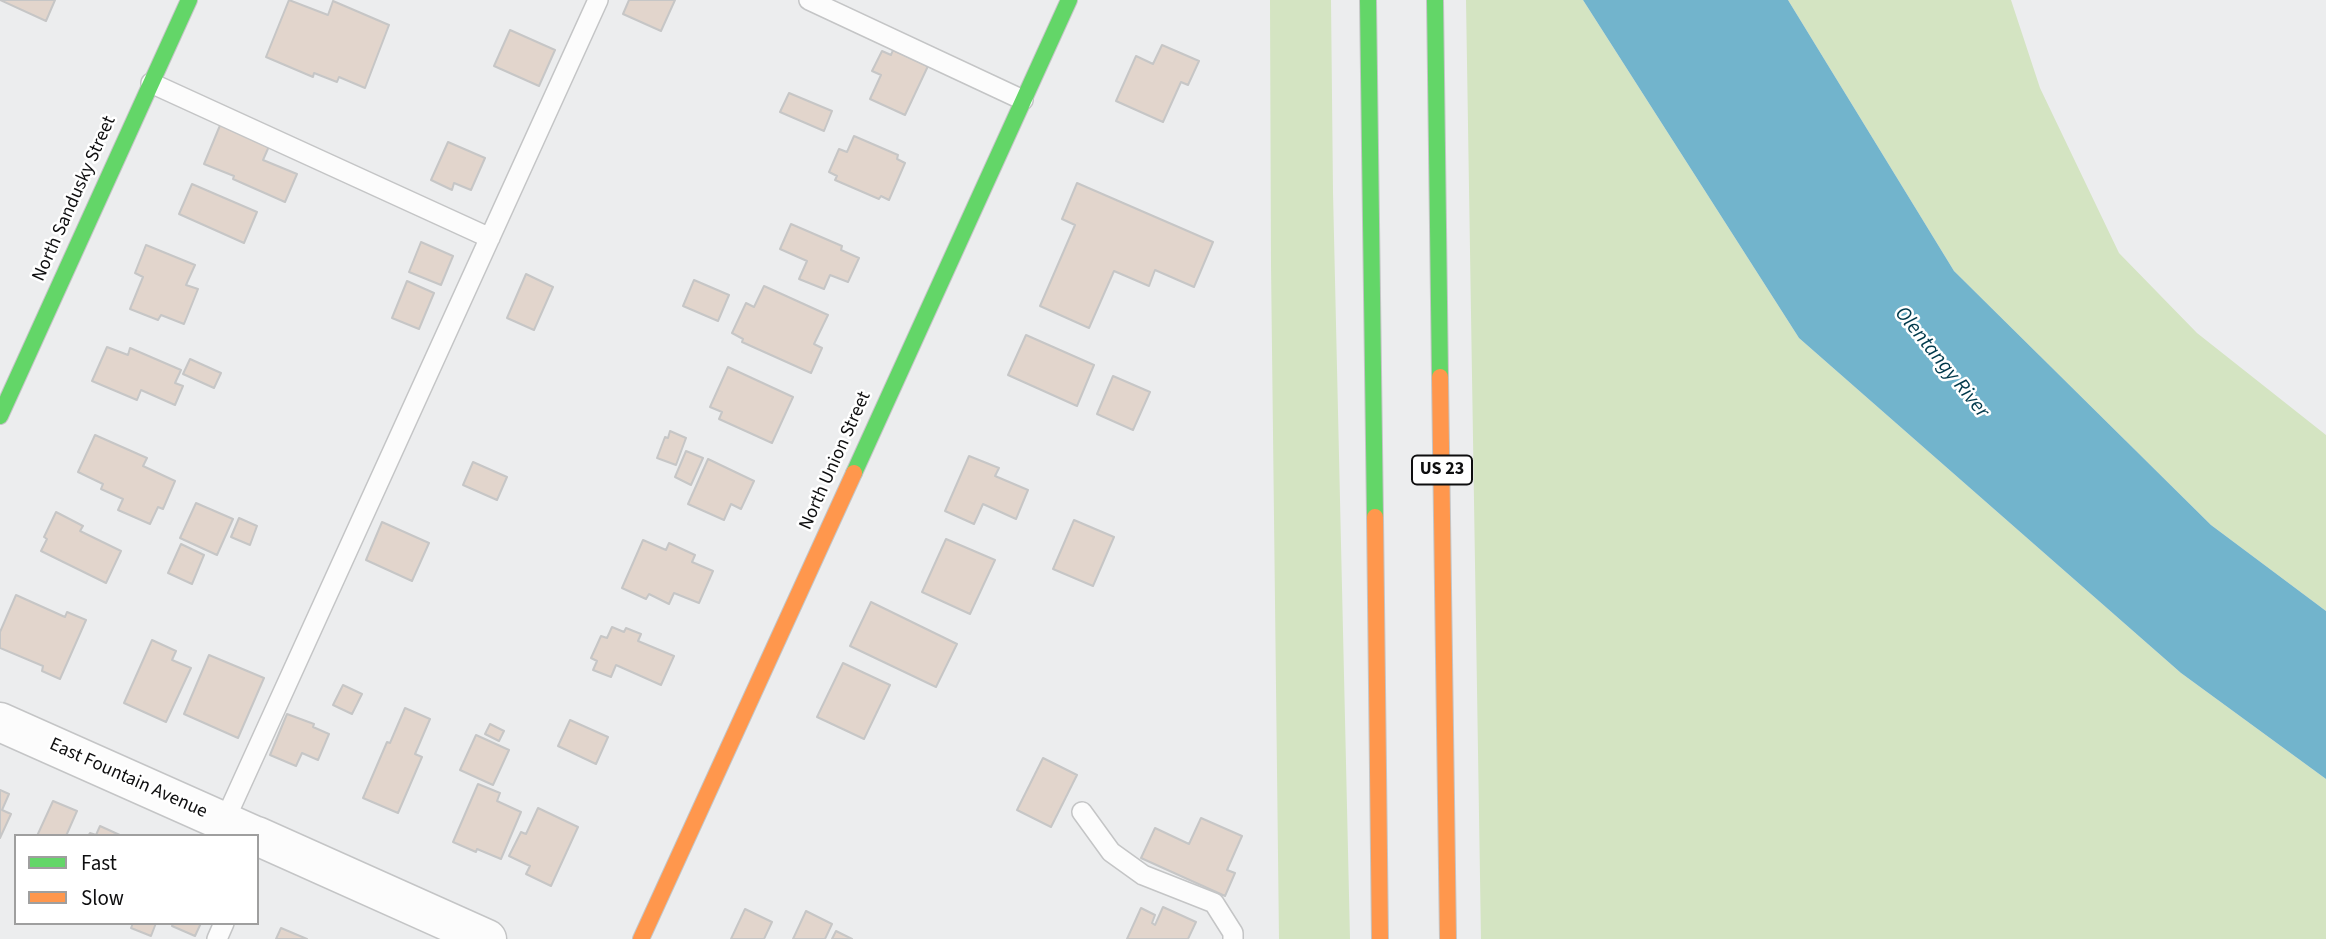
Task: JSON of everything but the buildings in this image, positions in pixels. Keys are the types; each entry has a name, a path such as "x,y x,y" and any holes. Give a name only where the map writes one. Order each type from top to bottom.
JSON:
{"main road":[{"name":"North Sandusky Street","path":"0,416 189,0"},
{"name":"North Union Street","path":"641,939 1069,0"},
{"path":"1368,0 1380,939"},
{"name":"US 23","path":"1435,0 1448,939"}],"street":[{"name":"East Fountain Avenue","path":"0,722 247,834"},
{"name":"East Fountain Avenue","path":"259,839 487,939"}],"lane":[{"path":"252,834 489,238 598,0"},
{"path":"809,0 1023,100"},
{"path":"151,83 489,238"},
{"path":"1082,812 1111,852 1143,875 1214,903 1233,933 1233,939"}],"green space":[{"path":"1270,0 1331,0 1350,939 1279,939"},
{"path":"1466,0 1583,0 1799,338 2181,673 2326,779 2326,939 1481,939"},
{"path":"1788,0 2011,0 2040,88 2119,253 2197,333 2326,435 2326,611 2211,525 1954,271"}],"water":[{"name":"Olentangy River","path":"1583,0 1788,0 1954,271 2211,525 2326,611 2326,779 2181,673 1799,338"}],"traffic: fast":[{"path":"0,416 189,0"},
{"path":"854,473 1069,0"},
{"path":"1368,0 1375,517"},
{"path":"1435,0 1440,377"}],"traffic: slow":[{"path":"1440,377 1448,939"},
{"path":"641,939 854,473"},
{"path":"1375,517 1380,939"}]}
